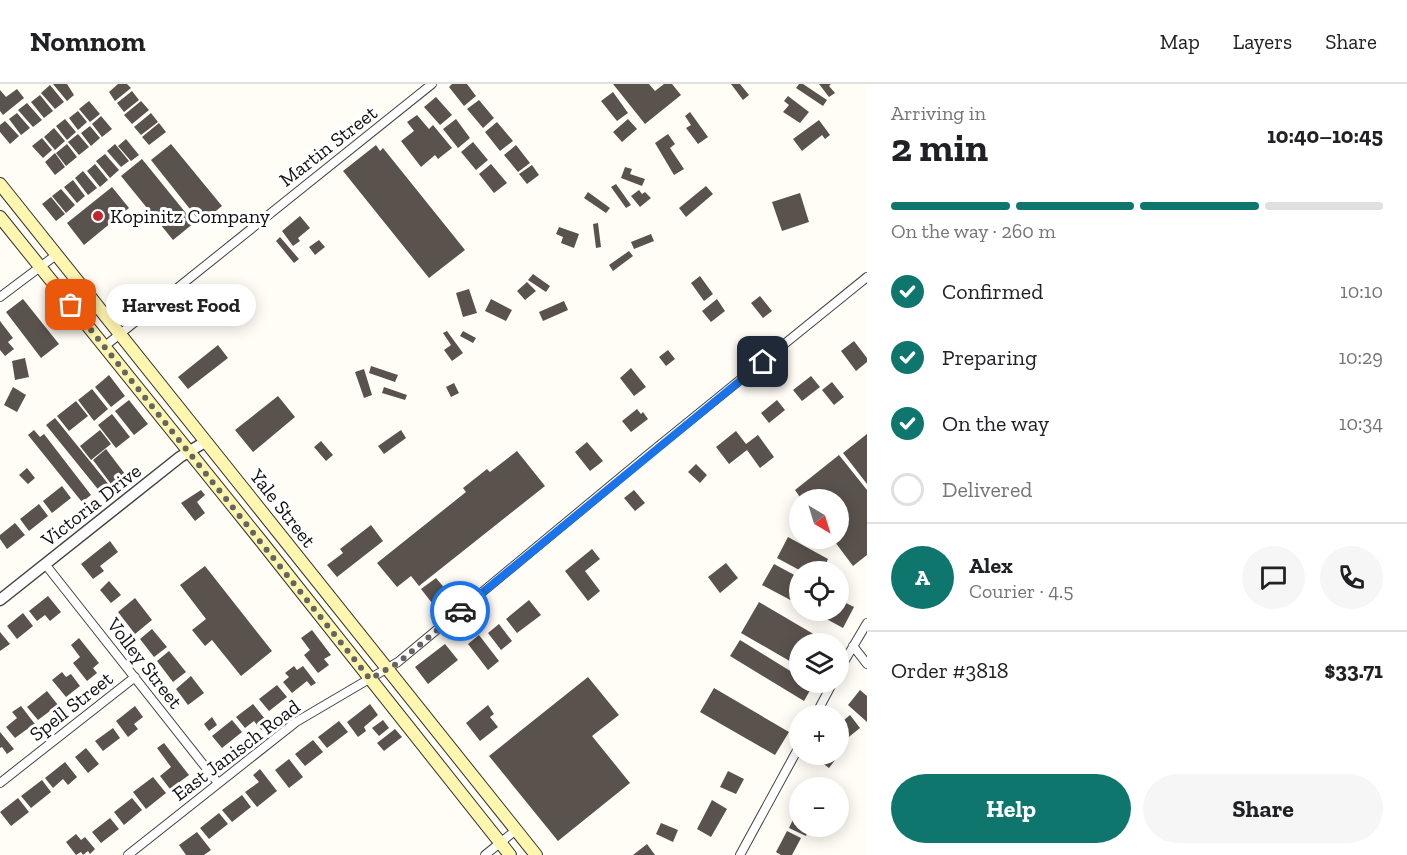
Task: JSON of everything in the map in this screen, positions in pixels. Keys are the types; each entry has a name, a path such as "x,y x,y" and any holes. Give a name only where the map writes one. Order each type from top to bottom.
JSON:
{"main road":[{"name":"Yale Street","path":"0,184 536,855"},
{"name":"Yale Street","path":"0,217 510,855"},
{"path":"261,541 275,530"}],"street":[{"name":"Martin Street","path":"105,346 432,84"},
{"path":"0,297 56,255"},
{"name":"East Janisch Road","path":"128,855 296,722 398,663 645,457 867,277"},
{"name":"Victoria Drive","path":"0,600 188,452 205,442"},
{"name":"Volley Street","path":"45,564 218,783"},
{"path":"849,652 867,623"},
{"path":"852,646 867,664"},
{"name":"Spell Street","path":"0,783 135,677"},
{"path":"740,855 789,765"},
{"path":"485,855 516,830"}],"building":[{"path":"53,84 67,84 74,95 67,101"},
{"path":"118,84 127,84 131,88 115,101 109,92"},
{"path":"452,84 467,84 476,96 464,106 449,87"},
{"path":"613,84 649,84 655,91 664,84 672,84 681,95 645,124"},
{"path":"731,84 740,84 749,95 743,100"},
{"path":"799,84 803,84 827,100 823,106 796,88"},
{"path":"819,84 831,84 829,86 835,93 829,97"},
{"path":"50,85 64,102 55,109 41,93"},
{"path":"17,89 24,98 3,115 0,111 0,90 6,97"},
{"path":"132,91 139,100 124,112 117,103"},
{"path":"613,92 628,113 617,121 601,101"},
{"path":"40,95 53,111 44,118 31,102"},
{"path":"788,96 809,112 800,123 783,112 789,105 784,101"},
{"path":"436,97 452,115 440,125 424,107"},
{"path":"479,100 494,118 483,128 467,109"},
{"path":"89,101 100,114 90,122 79,109"},
{"path":"141,101 149,110 132,124 124,115"},
{"path":"27,103 42,120 33,127 18,110"},
{"path":"78,111 87,122 78,130 69,118"},
{"path":"690,112 708,137 698,144 686,128 691,125 685,116"},
{"path":"17,113 30,128 21,135 9,119"},
{"path":"151,113 158,122 141,135 134,127"},
{"path":"417,115 429,129 433,125 452,148 438,159 435,155 421,167 401,141 414,131 407,122"},
{"path":"101,116 112,129 102,137 92,124"},
{"path":"65,119 76,132 67,140 56,126"},
{"path":"456,119 470,138 458,148 443,129"},
{"path":"628,119 637,129 622,142 613,132"},
{"path":"819,120 830,135 825,139 822,135 802,151 793,139"},
{"path":"5,121 19,136 10,144 0,132 0,125"},
{"path":"497,122 513,141 500,151 485,132"},
{"path":"159,123 166,132 149,145 142,137"},
{"path":"90,126 100,138 91,146 81,133"},
{"path":"54,128 65,141 55,150 44,137"},
{"path":"78,134 89,147 79,155 68,142"},
{"path":"668,134 675,144 670,148 684,169 674,175 655,143"},
{"path":"42,138 52,150 43,158 32,146"},
{"path":"126,139 139,155 131,161 118,146"},
{"path":"473,142 488,160 476,170 461,152"},
{"path":"67,144 77,157 66,166 56,153"},
{"path":"115,144 129,161 121,167 107,151"},
{"path":"171,144 222,206 201,223 151,160"},
{"path":"376,145 380,151 383,148 465,250 429,278 343,171"},
{"path":"516,145 530,163 518,172 504,155"},
{"path":"55,153 65,167 55,175 45,162"},
{"path":"105,154 119,170 110,178 96,161"},
{"path":"142,159 194,223 173,240 121,176"},
{"path":"95,164 108,180 100,187 87,171"},
{"path":"491,164 507,183 494,193 479,174"},
{"path":"532,165 539,175 527,184 519,174"},
{"path":"625,167 632,169 630,174 645,179 642,186 621,178"},
{"path":"83,171 97,188 88,195 75,178"},
{"path":"73,180 85,196 77,203 64,187"},
{"path":"616,184 631,205 626,208 611,187"},
{"path":"706,186 713,194 686,217 679,208"},
{"name":"Kopinitz Company","path":"112,187 129,208 84,245 67,223"},
{"path":"61,189 75,205 66,213 52,196"},
{"path":"639,190 651,198 640,207 631,196"},
{"path":"588,192 610,208 606,213 584,198"},
{"path":"800,193 809,222 782,231 772,202"},
{"path":"51,197 65,214 56,221 42,204"},
{"path":"300,216 310,228 298,238 300,241 293,246 282,231"},
{"path":"598,223 601,247 596,248 593,224"},
{"path":"559,227 579,234 574,248 561,243 563,237 556,234"},
{"path":"651,234 654,241 634,249 631,242"},
{"path":"280,237 299,259 294,263 276,241"},
{"path":"319,240 325,247 315,255 309,247"},
{"path":"629,251 633,256 613,271 609,265"},
{"path":"533,274 550,286 546,292 528,280"},
{"path":"700,276 713,294 704,301 691,283"},
{"path":"527,282 536,291 525,300 517,291"},
{"path":"469,289 477,313 463,317 456,293"},
{"path":"760,296 772,311 763,318 751,303"},
{"path":"23,299 59,344 41,358 6,312"},
{"path":"491,299 512,310 506,321 485,311"},
{"path":"717,299 725,311 711,322 702,311"},
{"path":"564,301 568,310 543,321 539,312"},
{"path":"0,321 13,338 8,342 14,349 5,356 0,350"},
{"path":"447,331 463,353 452,361 444,350 451,345 443,333"},
{"path":"463,331 476,338 473,343 460,336"},
{"path":"854,341 867,358 867,362 856,371 841,351"},
{"path":"218,345 228,358 188,389 178,377"},
{"path":"668,350 675,359 666,366 659,357"},
{"path":"25,358 29,377 15,380 12,361"},
{"path":"371,366 398,375 395,382 369,373"},
{"path":"631,368 646,387 634,396 620,378"},
{"path":"364,369 372,395 364,398 355,372"},
{"path":"109,375 125,396 111,407 95,387"},
{"path":"811,376 820,387 802,401 793,390"},
{"path":"832,382 844,397 834,405 822,390"},
{"path":"454,383 459,393 451,397 446,387"},
{"path":"13,387 26,395 17,412 4,405"},
{"path":"384,387 407,395 405,400 382,393"},
{"path":"92,389 108,409 94,421 78,400"},
{"path":"278,396 295,417 253,452 235,430"},
{"path":"129,400 148,424 134,435 115,411"},
{"path":"777,400 785,410 769,423 761,413"},
{"path":"76,401 88,416 69,431 57,416"},
{"path":"637,409 641,414 643,412 648,419 631,432 622,421"},
{"path":"112,414 130,437 116,448 98,425"},
{"path":"55,418 110,486 101,493 46,425"},
{"path":"34,430 40,437 44,434 91,495 82,502 28,435"},
{"path":"100,430 111,444 91,460 80,446"},
{"path":"401,430 406,438 384,454 378,446"},
{"path":"736,431 746,444 758,435 774,457 760,468 747,450 729,464 716,447"},
{"path":"867,434 867,484 843,453"},
{"path":"321,441 333,455 326,461 314,447"},
{"path":"587,442 603,461 590,471 575,452"},
{"path":"106,449 125,474 111,484 93,460"},
{"path":"517,451 545,486 419,586 411,576 397,587 377,563 466,492 463,488 487,469 490,472"},
{"path":"839,455 867,490 867,555 853,566 840,549 849,549 849,489 796,489"},
{"path":"696,464 707,475 700,483 688,472"},
{"path":"27,468 35,478 28,484 19,475"},
{"path":"62,486 71,498 52,513 43,501"},
{"path":"201,490 205,495 197,502 205,513 195,521 181,503"},
{"path":"634,490 645,503 635,511 624,498"},
{"path":"39,504 48,516 29,531 20,519"},
{"path":"15,523 25,535 7,549 0,535"},
{"path":"371,525 383,541 337,577 327,565 343,553 340,549"},
{"path":"788,537 789,549 810,549 828,559 827,561 789,561 789,564 777,558"},
{"path":"110,541 118,552 100,566 104,571 93,579 81,564"},
{"path":"592,549 600,559 585,571 600,591 588,601 565,571"},
{"path":"726,563 738,578 720,593 708,577"},
{"path":"774,564 789,572 789,599 762,585"},
{"path":"205,566 272,651 241,676 212,640 205,646 192,630 206,619 180,585"},
{"path":"436,578 447,591 432,603 421,589"},
{"path":"109,581 121,595 111,603 100,590"},
{"path":"48,596 61,612 50,621 45,615 37,621 29,611"},
{"path":"135,598 152,620 135,634 118,612"},
{"path":"529,600 541,615 517,633 506,619"},
{"path":"759,602 812,633 789,633 789,661 741,633"},
{"path":"849,604 854,607 849,617"},
{"path":"23,613 33,626 17,639 7,626"},
{"path":"830,621 847,621 843,628"},
{"path":"499,624 512,641 501,650 488,633"},
{"path":"152,629 167,647 154,657 140,639"},
{"path":"312,630 331,655 324,659 329,665 318,673 304,655 310,650 301,638"},
{"path":"0,632 10,644 0,651"},
{"path":"479,635 499,661 488,670 468,644"},
{"path":"79,638 99,663 93,668 97,673 87,681 73,663 80,657 71,645"},
{"path":"740,640 789,670 789,692 730,656"},
{"path":"445,644 458,660 428,684 415,667"},
{"path":"169,651 186,672 173,682 157,661"},
{"path":"294,666 297,670 303,666 316,683 311,686 307,681 292,693 283,682 289,677 285,673"},
{"path":"62,672 66,677 71,674 80,686 66,697 52,680"},
{"path":"191,676 204,693 188,705 176,689"},
{"path":"588,677 619,715 592,736 630,783 558,841 489,756"},
{"path":"277,685 287,697 269,711 259,699"},
{"path":"714,688 789,732 775,755 700,712"},
{"path":"860,690 867,696 867,722 849,705"},
{"path":"47,691 58,705 38,720 27,707"},
{"path":"791,693 808,693 804,701"},
{"path":"253,704 269,724 261,730 254,721 245,728 236,717"},
{"path":"370,704 378,715 364,727 366,731 358,737 347,722"},
{"path":"488,705 494,714 490,717 498,727 480,741 466,723"},
{"path":"21,706 38,728 34,731 30,727 15,738 6,727 17,718 12,712"},
{"path":"135,706 143,717 134,724 138,729 128,737 116,721"},
{"path":"849,716 860,728 849,737"},
{"path":"212,717 217,725 209,731 204,724"},
{"path":"232,720 242,732 222,748 212,736"},
{"path":"383,720 389,728 379,736 372,728"},
{"path":"339,721 348,732 327,748 318,737"},
{"path":"113,728 120,738 103,751 95,741"},
{"path":"395,729 402,737 384,751 377,743"},
{"path":"0,732 14,749 7,754 2,747 0,748"},
{"path":"313,740 323,752 305,766 295,754"},
{"path":"164,743 189,775 170,789 160,776 171,767 157,748"},
{"path":"86,748 99,764 88,773 75,757"},
{"path":"289,759 303,777 289,788 275,770"},
{"path":"65,762 77,777 68,785 63,779 53,788 45,778"},
{"path":"260,769 277,791 257,807 245,792 259,782 253,775"},
{"path":"728,771 744,779 736,794 720,787"},
{"path":"153,777 166,793 146,809 133,792"},
{"path":"42,780 51,792 31,808 21,796"},
{"path":"242,795 251,807 232,822 222,810"},
{"path":"18,798 29,812 11,826 0,812"},
{"path":"132,798 142,810 124,825 114,812"},
{"path":"712,800 727,809 711,837 697,829"},
{"path":"219,813 228,824 209,839 200,828"},
{"path":"110,818 119,829 101,843 92,832"},
{"path":"661,823 678,830 673,842 656,834"},
{"path":"787,831 789,837 801,838 792,855 781,855 776,852"},
{"path":"197,832 211,850 204,855 186,855 179,845"},
{"path":"76,834 81,840 85,837 95,849 90,854 88,851 83,855 81,852 76,855 66,842"},
{"path":"647,844 655,855 633,855"}],"way so far":[{"path":"71,305 370,679 398,663 460,611"}],"place":[{"name":"Kopinitz Company","path":"98,216"},
{"name":"Harvest Food","path":"71,305"}],"route":[{"path":"460,611 763,362"}]}
